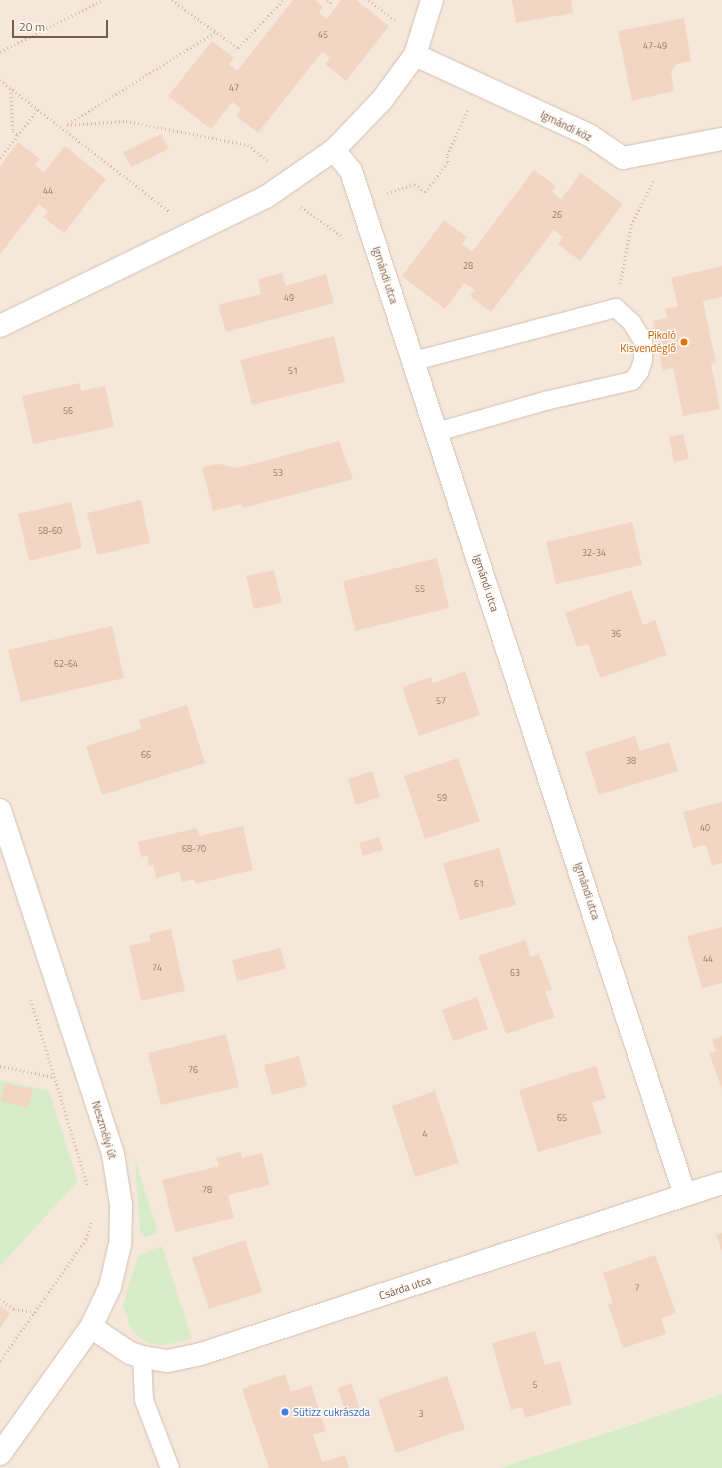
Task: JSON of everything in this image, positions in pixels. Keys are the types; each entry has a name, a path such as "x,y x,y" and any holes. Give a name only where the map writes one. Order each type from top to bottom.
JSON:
{"street":[{"path":"0,326 275,190 334,150 382,100 415,55 432,0"},
{"name":"Igmándi köz","path":"415,55 589,135 624,158 722,139"},
{"name":"Igmándi utca","path":"334,150 351,171 685,1195"},
{"name":"Neszmélyi út","path":"0,810 113,1154 121,1205 120,1244 110,1287 91,1327 0,1454"},
{"name":"Csárda utca","path":"91,1327 130,1353 142,1357 168,1360 234,1345 722,1182"}],"lane":[{"path":"414,361 616,308 632,323 643,341 643,360 639,372 632,382 545,401 437,432"},
{"path":"142,1357 144,1400 170,1468"}],"path":[{"path":"0,52 103,0"},
{"path":"172,0 238,48 283,0"},
{"path":"327,0 330,3 332,0"},
{"path":"368,0 403,26"},
{"path":"64,127 215,32"},
{"path":"0,80 64,127 176,216"},
{"path":"361,201 415,184 425,192 448,162 447,155 480,85"},
{"path":"11,88 13,131 18,135"},
{"path":"0,158 38,109"},
{"path":"68,125 126,121 248,145 270,163"},
{"path":"616,308 631,225 669,149"},
{"path":"0,152 6,150"},
{"path":"267,165 276,159"},
{"path":"275,190 346,239"},
{"path":"30,996 88,1189"},
{"path":"0,1066 54,1077"},
{"path":"0,1362 86,1238 93,1218"},
{"path":"0,1299 14,1309 35,1312"}],"shaded area":[{"path":"0,0 722,0 722,1394 499,1468 0,1468"}],"green space":[{"path":"0,1080 49,1091 78,1181 0,1266"},
{"path":"135,1158 158,1233 144,1237 140,1233"},
{"path":"162,1246 192,1339 160,1346 146,1342 131,1330 123,1305 138,1255"},
{"path":"722,1394 722,1468 499,1468 630,1425"}],"building":[{"path":"293,0 315,0 323,7 319,13 327,19 341,0 356,0 389,26 346,81 325,64 330,58 322,52 258,133 236,116 241,109 232,102 211,129 168,96 212,41 234,58 229,64 237,71"},
{"path":"512,0 571,0 573,13 516,23"},
{"path":"684,18 691,61 677,64 671,72 674,91 632,101 618,31"},
{"path":"161,134 169,149 131,167 123,152"},
{"path":"18,142 40,159 35,165 44,172 65,146 106,179 64,233 43,217 48,211 39,204 0,254 0,166"},
{"path":"534,170 556,186 552,192 561,199 581,173 623,204 580,261 558,244 563,237 554,230 491,312 470,296 475,290 464,283 445,309 402,276 444,220 467,237 462,244 472,252"},
{"name":"Pikoló Kisvendéglő","path":"722,266 722,297 703,301 716,363 711,364 720,409 683,416 673,368 663,371 653,321 667,318 665,309 678,306 671,278"},
{"path":"282,273 286,286 326,274 334,303 226,332 218,305 261,294 258,279"},
{"path":"334,336 345,382 252,405 240,360"},
{"path":"80,383 81,391 105,386 114,427 33,444 22,396"},
{"path":"683,434 689,459 674,462 669,437"},
{"path":"339,441 353,479 243,508 242,504 213,511 202,467 221,464 237,468"},
{"path":"141,500 150,543 97,555 87,513"},
{"path":"71,502 82,548 29,561 18,514"},
{"path":"632,522 642,565 556,584 546,542"},
{"path":"437,558 449,608 355,631 343,581"},
{"path":"274,570 282,603 254,609 246,576"},
{"path":"631,590 643,625 655,620 667,655 600,678 588,644 577,647 565,613"},
{"path":"112,626 124,678 21,702 8,650"},
{"path":"465,671 480,715 419,736 402,687 431,677 433,683"},
{"path":"187,705 205,763 102,795 86,746 141,729 139,720"},
{"path":"635,736 640,751 669,742 678,771 599,795 585,752"},
{"path":"458,758 480,821 425,839 404,776"},
{"path":"372,771 380,797 356,805 348,779"},
{"path":"722,802 722,863 712,866 706,845 693,848 683,812"},
{"path":"243,826 253,870 196,884 194,879 182,882 179,872 156,878 153,865 148,867 148,856 141,857 138,842 197,828 199,836"},
{"path":"379,837 383,850 363,856 359,843"},
{"path":"499,848 516,905 460,920 443,863"},
{"path":"722,927 722,983 702,988 687,936"},
{"path":"171,929 185,991 141,1001 129,946 151,941 149,934"},
{"path":"525,940 531,957 539,954 552,989 545,992 555,1017 506,1034 478,956"},
{"path":"281,948 286,969 237,981 232,960"},
{"path":"477,997 488,1029 453,1041 442,1010"},
{"path":"226,1034 239,1087 161,1105 148,1053"},
{"path":"722,1036 722,1089 709,1053 716,1051 712,1040"},
{"path":"299,1056 307,1086 272,1095 264,1065"},
{"path":"596,1066 606,1098 592,1103 602,1133 538,1152 519,1090"},
{"path":"5,1083 33,1090 28,1108 1,1101"},
{"path":"435,1091 459,1163 415,1177 392,1106"},
{"path":"241,1152 242,1158 262,1153 270,1185 228,1195 234,1218 175,1232 162,1180 219,1166 216,1158"},
{"path":"722,1233 722,1251 716,1235"},
{"path":"245,1240 262,1292 209,1309 192,1258"},
{"path":"655,1255 676,1313 661,1318 666,1334 623,1348 608,1304 613,1303 603,1273"},
{"path":"0,1306 10,1313 0,1328"},
{"path":"535,1331 545,1365 560,1361 572,1404 525,1418 522,1407 511,1410 492,1343"},
{"name":"Sütizz cukrászda","path":"285,1374 291,1392 311,1385 326,1431 313,1435 322,1462 345,1455 349,1468 269,1468 242,1389"},
{"path":"447,1376 465,1429 396,1453 378,1399"},
{"path":"351,1383 360,1409 346,1414 338,1388"}],"place":[{"name":"Pikoló Kisvendéglő","path":"684,342"},
{"name":"Sütizz cukrászda","path":"285,1412"}]}
